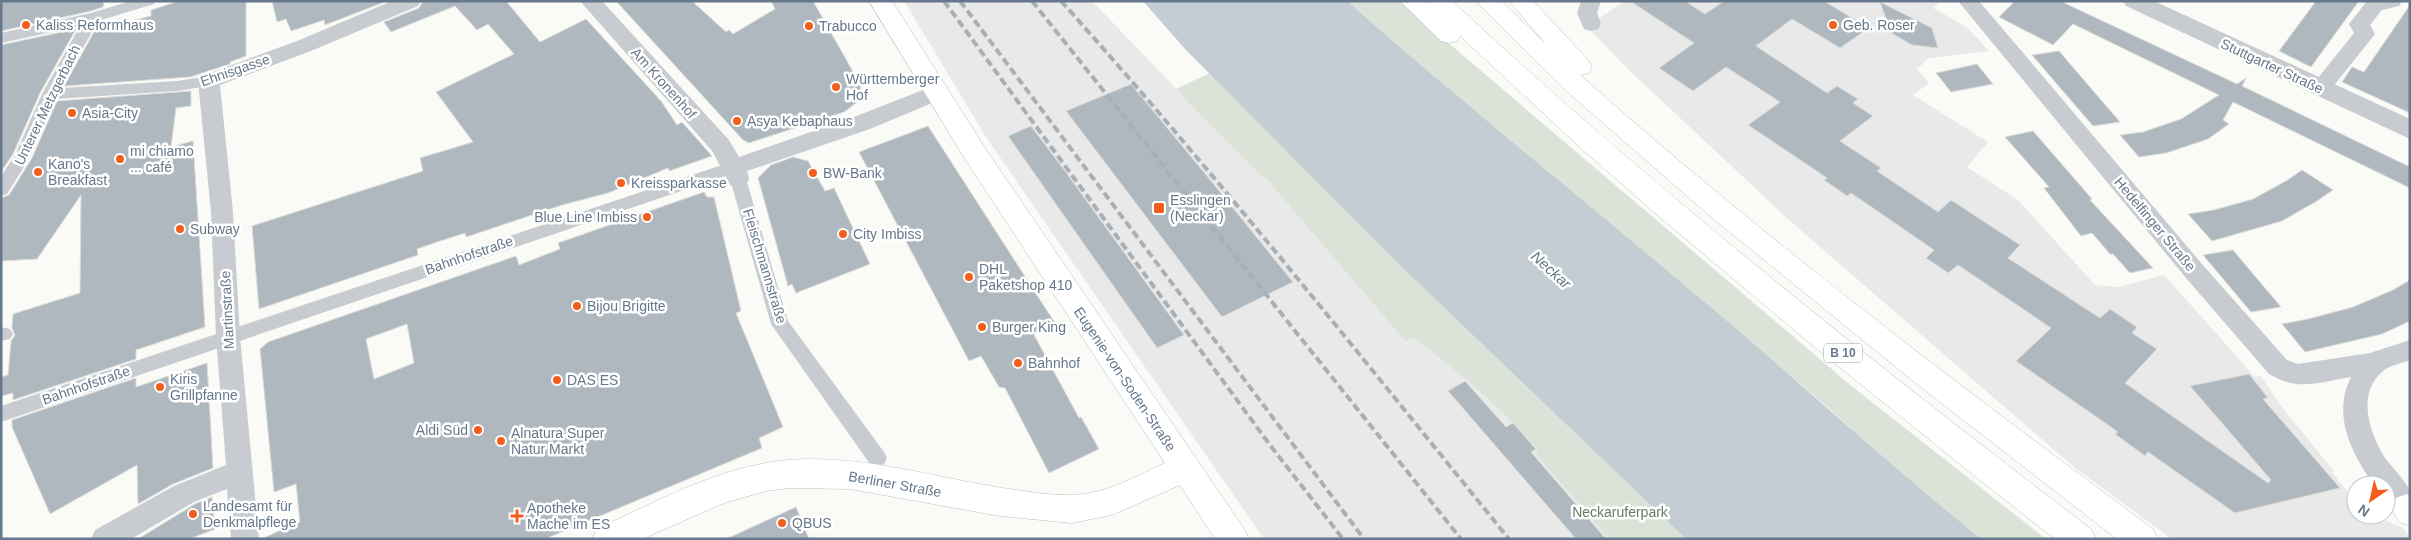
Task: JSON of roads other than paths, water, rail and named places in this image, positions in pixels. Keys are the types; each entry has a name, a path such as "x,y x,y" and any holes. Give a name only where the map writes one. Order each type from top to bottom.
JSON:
{"main road":[{"name":"Eugenie-von-Soden-Straße","path":"880,1 936,93 1233,539"},
{"path":"1411,1 1554,123 1681,219"},
{"name":"B 10","path":"1438,1 1576,128 1681,219 1872,377 2080,539"},
{"name":"B 10","path":"1487,1 1592,101 1770,252 1871,333 2142,539"},
{"path":"1520,1 1603,91 1770,252"},
{"name":"Berliner Straße","path":"608,539 712,494 743,483 788,474 835,474 977,499 1065,509 1105,504 1142,489 1184,468"}],"street":[{"path":"1,38 92,18 114,7 149,1"},
{"name":"Ehnisgasse","path":"50,94 176,86 209,81 304,46 410,1"},
{"name":"Am Kronenhof","path":"590,1 721,146 736,173"},
{"path":"1591,1 1587,13 1591,24"},
{"name":"Stuttgarter Straße","path":"2134,1 2410,130"},
{"path":"2321,88 2365,34 2359,24 2375,5 2392,1"},
{"name":"Hedelfinger Straße","path":"1978,4 2194,272 2278,367 2290,374 2298,375 2377,362 2410,350"},
{"name":"Unterer Metzgerbach","path":"1,190 22,157 50,94 92,18"},
{"name":"Martinstraße","path":"209,81 223,225 228,336 245,539"},
{"name":"Bahnhofstraße","path":"1,414 228,336 736,173 936,93"},
{"name":"Fleischmannstraße","path":"736,173 780,324 877,458"},
{"path":"2377,362 2366,372 2358,388 2355,403 2356,418 2365,451 2408,510"},
{"path":"105,539 184,494 238,472"}],"water":[{"name":"Neckar","path":"1143,1 1347,1 1481,116 1742,334 1912,482 1981,539 1686,539 1410,275 1185,49"}],"railway":[{"path":"944,1 1270,445 1343,539"},
{"path":"960,1 1364,539"},
{"path":"1032,1 1461,539"},
{"path":"1061,1 1233,200 1509,539"}],"place":[{"name":"Kaliss Reformhaus","path":"26,25"},
{"name":"Geb. Roser","path":"1833,25"},
{"name":"Trabucco","path":"809,26"},
{"name":"Württemberger Hof","path":"836,87"},
{"name":"Asia-City","path":"72,113"},
{"name":"Asya Kebaphaus","path":"737,121"},
{"name":"mi chiamo ... café","path":"120,159"},
{"name":"Kano's Breakfast","path":"38,172"},
{"name":"BW-Bank","path":"813,173"},
{"name":"Kreissparkasse","path":"621,183"},
{"name":"Esslingen (Neckar)","path":"1159,208"},
{"name":"Blue Line Imbiss","path":"647,217"},
{"name":"Subway","path":"180,229"},
{"name":"City Imbiss","path":"843,234"},
{"name":"DHL Paketshop 410","path":"969,277"},
{"name":"Bijou Brigitte","path":"577,306"},
{"name":"Burger King","path":"982,327"},
{"name":"Bahnhof","path":"1018,363"},
{"name":"DAS ES","path":"557,380"},
{"name":"Kiris Grillpfanne","path":"160,387"},
{"name":"Aldi Süd","path":"478,430"},
{"name":"Alnatura Super Natur Markt","path":"501,441"},
{"name":"Landesamt für Denkmalpflege","path":"193,514"},
{"name":"Apotheke Mache im ES","path":"517,516"},
{"name":"QBUS","path":"782,523"}],"park label":[{"name":"Neckaruferpark","path":"1620,512"}]}
